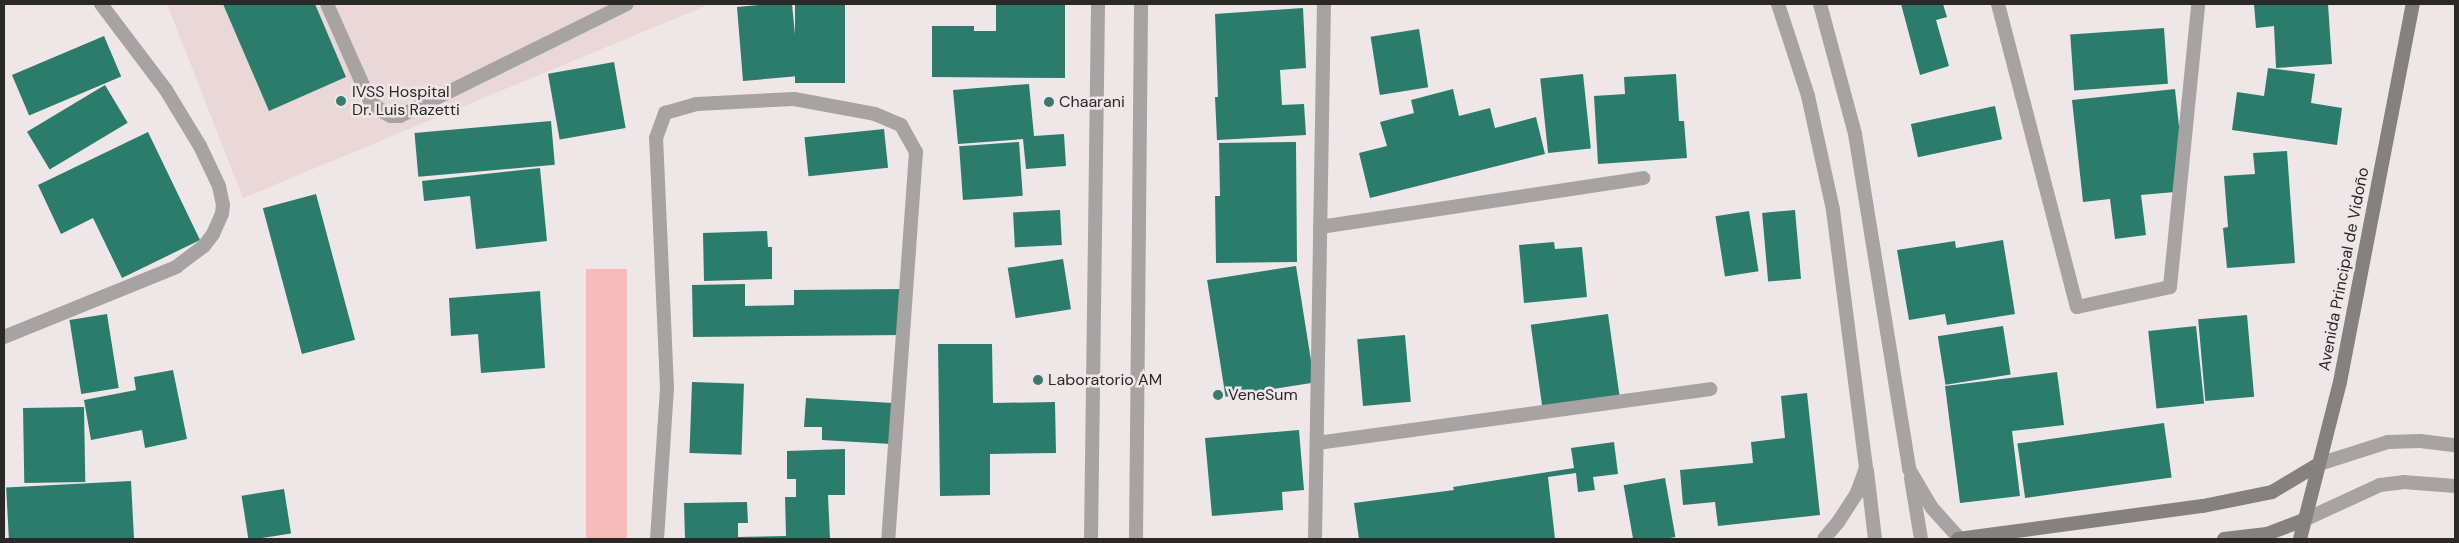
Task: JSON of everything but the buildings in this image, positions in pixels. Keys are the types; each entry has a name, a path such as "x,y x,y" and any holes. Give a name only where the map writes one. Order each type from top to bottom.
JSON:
{"main road":[{"name":"Avenida Principal de Vidoño","path":"2300,539 2340,382 2412,4"},
{"path":"1959,539 2202,506 2272,492 2319,464"},
{"path":"2224,539 2267,534 2304,520"}],"street":[{"path":"4,337 176,267 204,246 213,234 222,214 223,205 219,186 200,146 166,90 101,4"},
{"path":"327,4 370,102 391,116 400,116 627,4"},
{"path":"1091,539 1098,4"},
{"path":"1136,539 1141,4"},
{"path":"1315,539 1324,4"},
{"path":"1778,4 1808,96 1833,210 1875,539"},
{"path":"1820,4 1855,134 1921,539"},
{"path":"1998,4 2077,307 2170,287 2198,4"},
{"path":"657,539 667,388 656,138 665,113 697,104 794,99 876,114 901,125 916,152 888,539"},
{"path":"1320,227 1643,178"},
{"path":"1317,443 1710,389"},
{"path":"2319,464 2388,442 2420,441 2455,446"},
{"path":"1824,539 1840,521 1857,493 1866,468"},
{"path":"1909,469 1932,508 1959,539"},
{"path":"2304,520 2380,485 2403,482 2455,486"}],"shaded area":[{"name":"IVSS Hospital Dr. Luis Razetti","path":"167,4 710,4 243,198"},
{"path":"586,269 627,269 627,539 586,539"}],"place":[{"name":"IVSS Hospital Dr. Luis Razetti","path":"341,101"},
{"name":"Chaarani","path":"1049,102"},
{"name":"Laboratorio AM","path":"1038,380"},
{"name":"VeneSum","path":"1218,395"}]}
